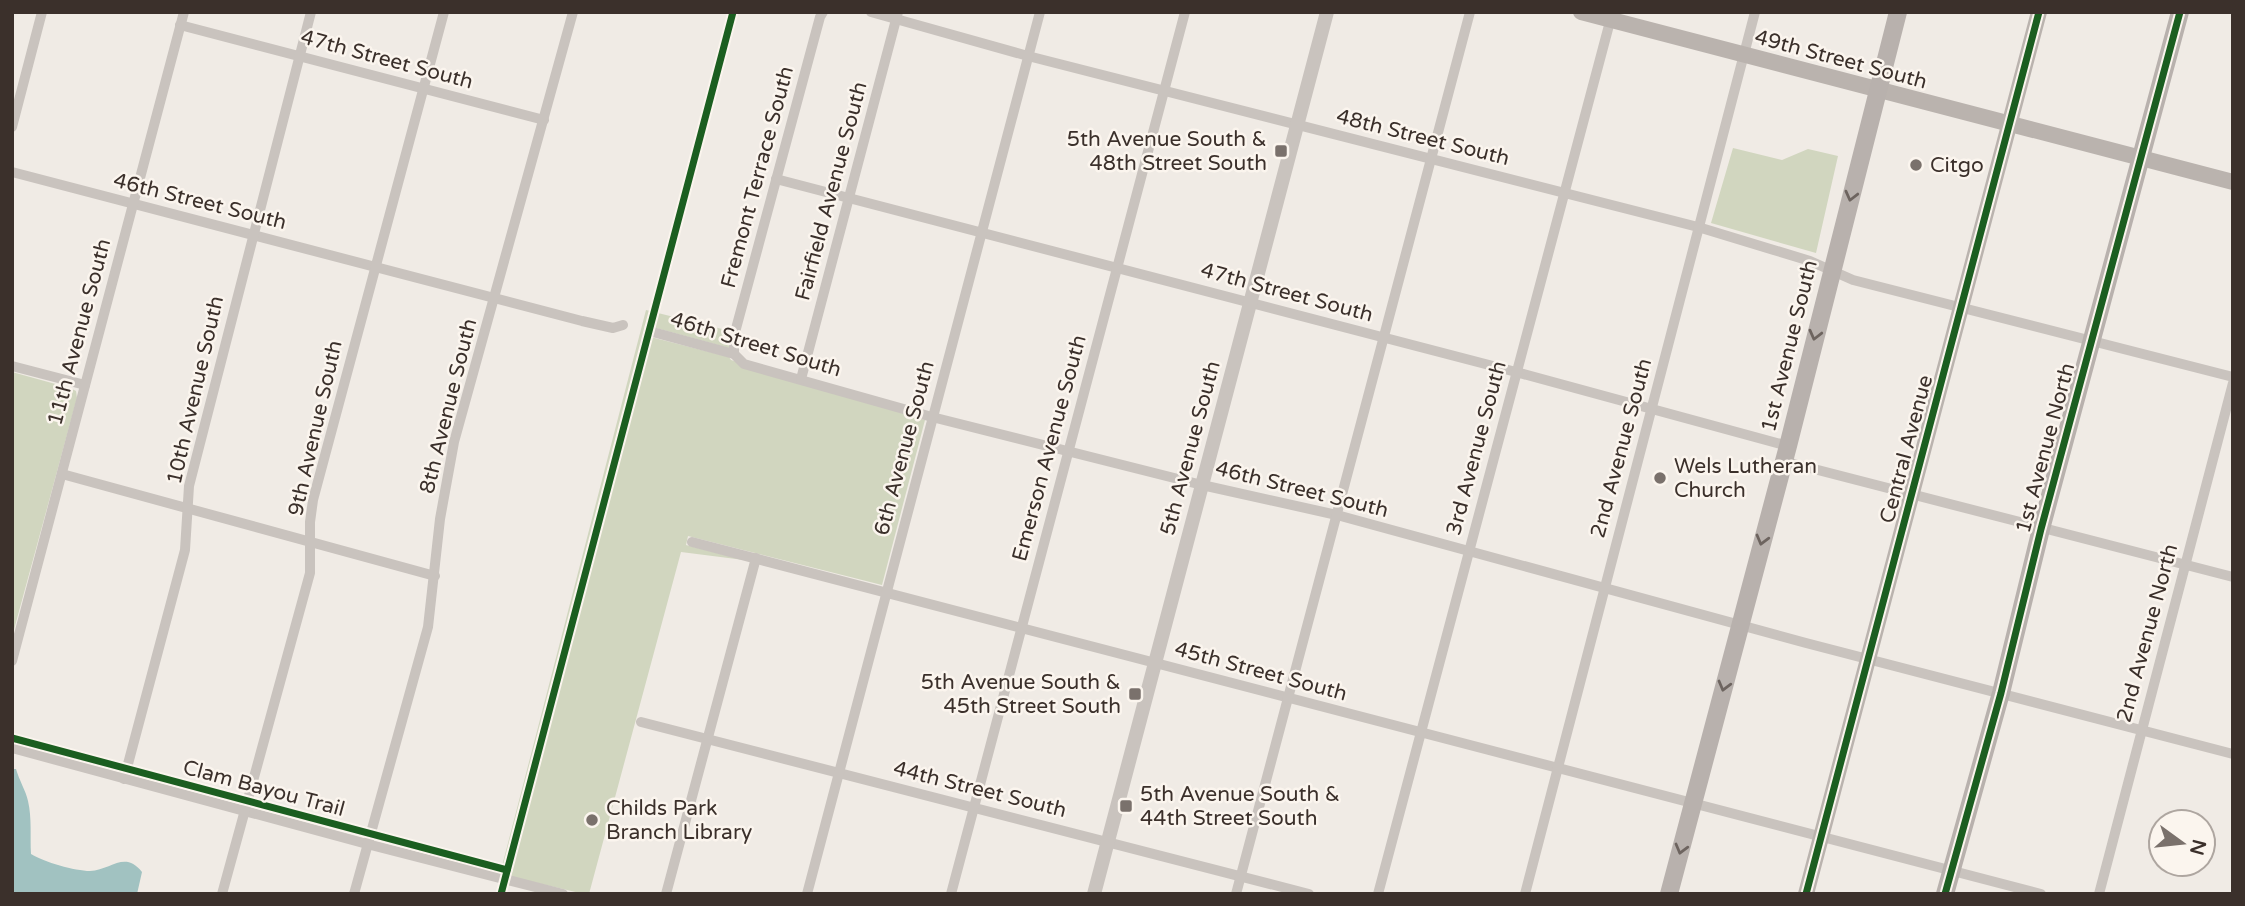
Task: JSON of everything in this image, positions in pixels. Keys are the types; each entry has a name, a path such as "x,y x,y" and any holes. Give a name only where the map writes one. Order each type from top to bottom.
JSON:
{"main road":[{"name":"49th Street South","path":"1581,12 1611,16 1744,55 2233,183"},
{"name":"1st Avenue South","path":"1669,894 1898,12"},
{"name":"Central Avenue","path":"1806,894 2039,12"},
{"name":"1st Avenue North","path":"1945,894 2001,693 2041,529 2180,12"}],"street":[{"path":"12,127 42,12"},
{"name":"11th Avenue South","path":"12,661 184,12"},
{"name":"10th Avenue South","path":"124,779 185,550 189,486 311,12"},
{"name":"9th Avenue South","path":"222,894 310,573 313,500 444,12"},
{"name":"8th Avenue South","path":"354,894 428,627 440,519 454,442 573,12"},
{"name":"Fremont Terrace South","path":"734,354 734,336 820,17 824,12"},
{"name":"48th Street South","path":"871,12 897,16 1028,56 1698,227 1832,269 1853,280 2233,380"},
{"name":"6th Avenue South","path":"807,894 1040,12"},
{"name":"Emerson Avenue South","path":"951,894 1185,12"},
{"name":"5th Avenue South","path":"1094,894 1327,12"},
{"path":"1236,894 1470,12"},
{"name":"2nd Avenue South","path":"1525,894 1755,12"},
{"name":"Fairfield Avenue South","path":"801,379 897,16"},
{"name":"3rd Avenue South","path":"1378,894 1611,16"},
{"name":"47th Street South","path":"180,25 544,120"},
{"name":"46th Street South","path":"12,172 494,299 606,327 623,325"},
{"name":"47th Street South","path":"776,179 1516,372 1652,410 1912,495 2233,577"},
{"name":"46th Street South","path":"649,331 734,354 744,363 932,417 1202,485 1337,515 1740,625 2233,754"},
{"path":"12,366 85,386"},
{"name":"2nd Avenue North","path":"2099,894 2233,380"},
{"path":"62,474 435,576"},
{"name":"45th Street South","path":"692,542 2041,894"},
{"path":"666,894 756,558"},
{"name":"44th Street South","path":"641,722 1310,894"},
{"path":"12,748 563,894"}],"green space":[{"path":"1733,148 1782,160 1808,149 1838,156 1816,253 1711,223"},
{"path":"646,310 730,331 729,348 645,325 643,335 729,357 731,360 925,420 882,585 688,536 686,545 744,560 681,552 589,894 584,894 500,874"},
{"path":"12,372 70,388 76,391 77,398 12,637"}],"water":[{"path":"12,769 16,769 28,801 31,854 51,863 84,871 130,862 142,872 137,894 12,894"}],"cycle path":[{"path":"501,894 733,12"},
{"path":"1806,894 2039,12"},
{"path":"1945,894 2001,693 2041,529 2180,12"},
{"name":"Clam Bayou Trail","path":"12,738 507,870"}],"place":[{"name":"5th Avenue South & 48th Street South","path":"1281,151"},
{"name":"Citgo","path":"1916,165"},
{"name":"Wels Lutheran Church","path":"1660,478"},
{"name":"5th Avenue South & 45th Street South","path":"1135,694"},
{"name":"5th Avenue South & 44th Street South","path":"1126,806"},
{"name":"Childs Park Branch Library","path":"592,820"}]}
